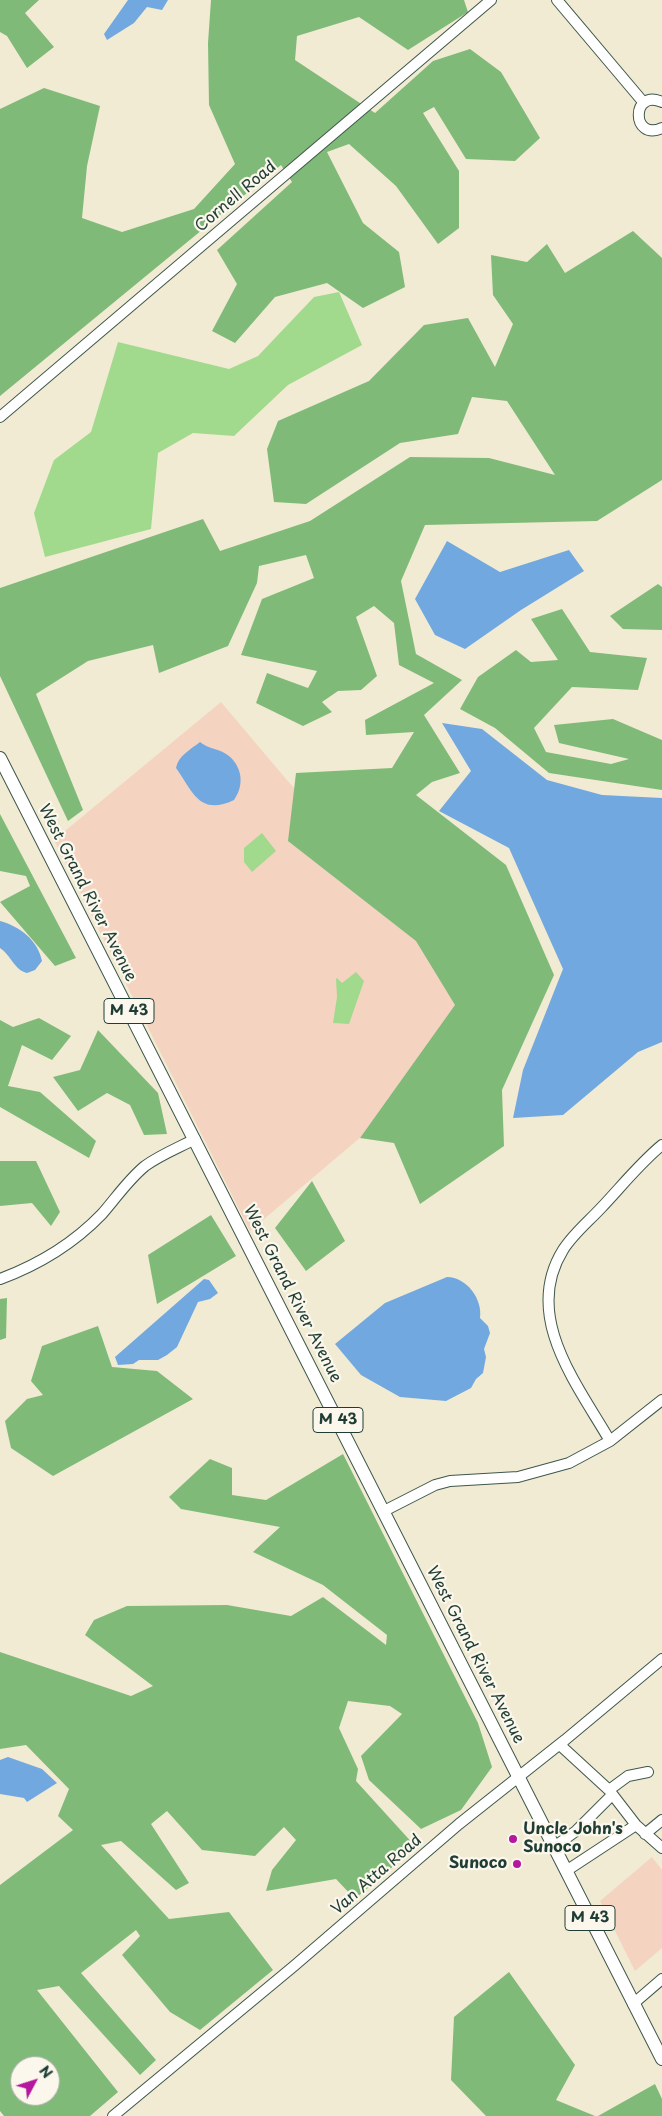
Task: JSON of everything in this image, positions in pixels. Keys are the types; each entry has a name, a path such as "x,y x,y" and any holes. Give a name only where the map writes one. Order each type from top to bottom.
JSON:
{"main road":[{"name":"West Grand River Avenue","path":"0,758 662,2060"}],"street":[{"name":"Cornell Road","path":"0,417 491,0"},
{"path":"557,0 644,103"},
{"path":"662,102 654,100 644,103 638,112 641,124 650,130 662,128"},
{"path":"0,1279 45,1260 72,1242 101,1215 138,1172 158,1158 195,1139"},
{"path":"610,1441 559,1352 550,1326 548,1308 550,1283 554,1268 568,1242 662,1145"},
{"path":"384,1511 443,1483 466,1478 518,1477 569,1463 610,1441 662,1400"},
{"name":"Van Atta Road","path":"113,2116 662,1659"},
{"path":"560,1745 610,1792 636,1825 662,1848"},
{"path":"554,1847 576,1831 610,1792 628,1776 648,1772"},
{"path":"645,1834 662,1820"},
{"path":"566,1871 636,1825"},
{"path":"633,2004 662,1979"}],"shaded area":[{"path":"221,702 286,779 500,1019 250,1231 54,840"},
{"path":"652,1857 662,1870 662,1948 635,1971 600,1901"}],"green space":[{"path":"0,0 39,0 25,13 54,47 27,68 7,36 0,32"},
{"path":"211,0 464,0 468,12 408,50 359,17 297,36 295,60 375,113 433,61 470,49 501,72 540,138 515,161 466,159 434,107 423,113 459,171 459,228 438,244 396,186 349,144 327,152 363,223 399,252 405,287 363,308 327,283 275,297 235,343 212,331 237,284 217,250 292,182 281,165 0,396 0,109 44,88 100,106 87,166 82,218 122,232 194,209 235,164 209,105 208,43"},
{"path":"633,231 662,258 662,480 597,521 425,525 401,581 416,654 462,680 424,715 460,773 432,782 416,795 506,865 554,975 502,1090 504,1146 420,1204 394,1143 360,1138 455,1005 416,941 288,841 296,773 392,768 414,732 366,735 365,720 434,683 399,665 394,623 374,606 356,617 377,676 361,690 338,691 322,702 332,712 303,726 256,703 267,673 308,688 317,671 241,655 262,599 314,578 306,555 259,566 257,583 228,646 159,673 153,645 88,661 36,694 83,810 68,821 0,676 0,588 203,519 220,551 310,521 410,457 489,458 555,475 507,401 472,397 458,434 400,443 306,504 274,502 267,449 278,421 369,381 424,325 468,318 495,367 513,324 493,295 491,255 527,262 547,244 565,273"},
{"path":"339,292 362,345 288,385 234,436 193,433 158,453 151,529 45,557 34,513 54,460 91,432 118,342 229,369 258,356 314,297"},
{"path":"658,584 662,587 662,630 623,629 610,616"},
{"path":"562,609 590,652 647,658 638,690 572,687 534,728 546,752 611,764 629,759 559,743 554,725 613,719 662,740 662,790 549,773 495,728 460,709 478,677 516,650 531,662 558,660 531,619"},
{"path":"0,814 76,958 55,966 0,902 30,886 26,876 0,871"},
{"path":"262,833 276,851 252,872 244,862 244,848"},
{"path":"356,972 364,981 349,1024 333,1023 337,997 336,979 342,983"},
{"path":"39,1018 71,1036 52,1060 22,1045 8,1086 40,1092 96,1141 89,1158 0,1107 0,1020 13,1027"},
{"path":"98,1030 158,1093 167,1134 144,1135 130,1105 107,1093 78,1111 53,1077 80,1070"},
{"path":"0,1161 36,1161 60,1212 51,1226 32,1203 0,1206"},
{"path":"312,1181 345,1241 306,1271 275,1228"},
{"path":"211,1215 236,1256 157,1304 148,1255"},
{"path":"7,1298 6,1338 0,1340 0,1299"},
{"path":"98,1326 112,1367 157,1371 193,1399 53,1476 11,1448 5,1421 27,1399 43,1395 31,1381 42,1346"},
{"path":"343,1454 478,1723 492,1767 461,1810 421,1829 369,1780 361,1756 402,1714 390,1706 348,1701 339,1728 358,1769 356,1781 416,1847 355,1899 336,1879 266,1891 272,1870 296,1840 284,1827 255,1856 202,1850 167,1811 151,1824 189,1883 176,1890 121,1841 101,1845 169,1919 229,1912 273,1970 200,2030 170,2012 122,1955 140,1936 136,1930 81,1973 156,2060 140,2075 59,1986 37,1990 118,2092 90,2116 4,2116 0,2111 0,1885 73,1830 58,1816 69,1789 26,1745 0,1749 0,1652 131,1696 153,1686 85,1635 94,1620 127,1606 227,1605 291,1616 323,1597 386,1645 387,1635 323,1585 253,1552 280,1527 181,1509 169,1497 210,1459 232,1468 232,1495 266,1500"},
{"path":"509,1972 575,2065 556,2100 595,2116 486,2116 451,2080 454,2017"},
{"path":"655,2084 662,2099 662,2116 598,2116"}],"water":[{"path":"128,0 168,0 162,10 147,7 134,23 107,40 104,34"},
{"path":"447,541 500,572 569,550 584,571 521,610 465,649 435,635 415,599"},
{"path":"442,723 482,729 547,780 602,795 662,798 662,1042 638,1052 563,1115 513,1118 523,1070 563,969 509,848 439,811 471,771"},
{"path":"200,742 226,754 237,766 241,783 234,800 212,805 204,803 192,792 176,768 182,756"},
{"path":"0,921 21,930 32,940 40,953 42,961 35,970 27,973 19,969 0,948"},
{"path":"447,1277 461,1281 472,1291 479,1304 480,1318 488,1326 490,1333 484,1349 486,1357 483,1373 476,1379 471,1388 446,1401 400,1397 361,1375 335,1344 385,1303"},
{"path":"204,1279 209,1280 218,1293 210,1299 198,1302 177,1347 158,1360 139,1360 133,1364 118,1365 115,1357"},
{"path":"8,1757 42,1769 57,1783 27,1802 24,1798 0,1794 0,1760"}],"place":[{"name":"Uncle John's Sunoco","path":"513,1839"},
{"name":"Sunoco","path":"517,1864"}]}
